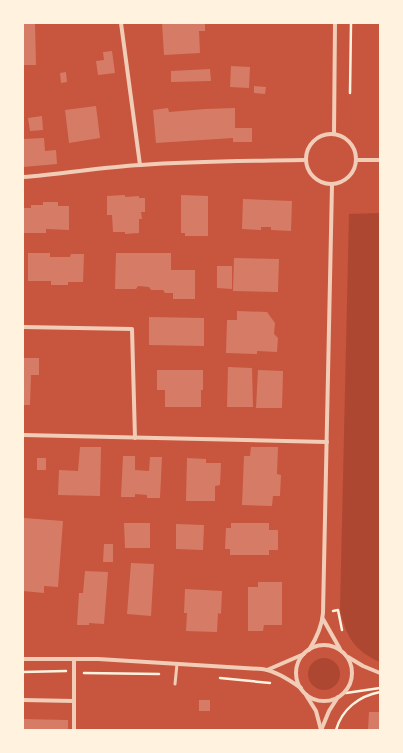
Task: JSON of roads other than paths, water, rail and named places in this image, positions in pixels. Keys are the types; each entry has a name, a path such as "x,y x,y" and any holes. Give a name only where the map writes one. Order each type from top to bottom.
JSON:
{"street":[{"path":"121,23 140,165"},
{"path":"334,133 336,23"},
{"path":"334,133 343,136 350,141 356,151 357,160 354,170 349,177 341,183 332,184 324,183 315,179 308,170 305,160 309,145 315,139 325,134 334,133"},
{"path":"23,177 140,165 305,160"},
{"path":"357,160 380,160"},
{"path":"309,650 316,639 323,619 332,184"},
{"path":"23,327 132,329 135,438"},
{"path":"23,435 327,442"},
{"path":"323,619 340,650"},
{"path":"267,670 304,654 316,646 323,645 332,646 363,666 380,673"},
{"path":"304,654 299,661 297,680 316,711 321,729"},
{"path":"305,693 315,699 326,701 343,694 350,686 352,676 352,666 348,657"},
{"path":"23,659 74,659 267,670 286,678 301,688"},
{"path":"74,659 74,730"},
{"path":"321,729 329,711 338,697"},
{"path":"23,700 74,701"}],"lane":[{"path":"175,684 177,664"}]}
